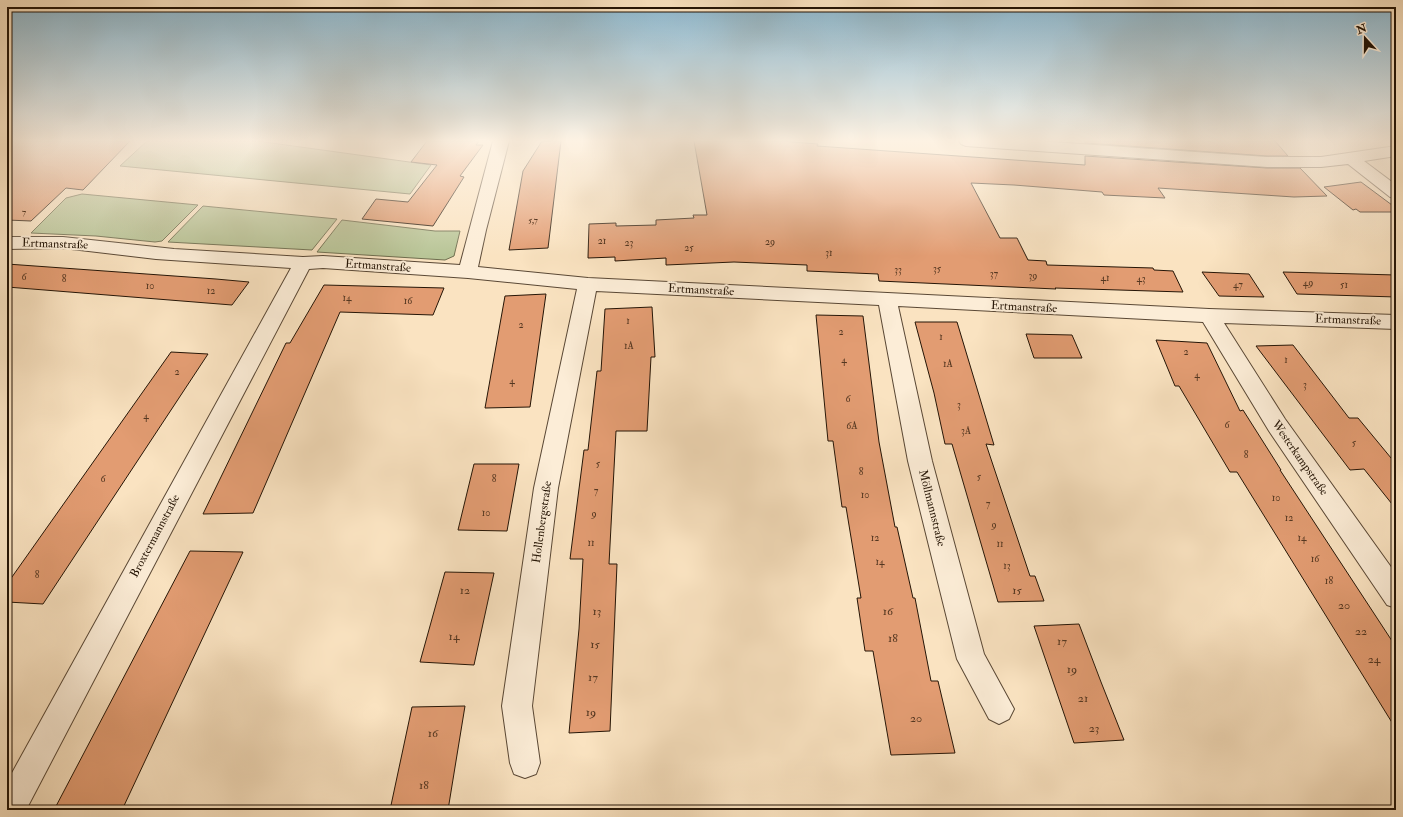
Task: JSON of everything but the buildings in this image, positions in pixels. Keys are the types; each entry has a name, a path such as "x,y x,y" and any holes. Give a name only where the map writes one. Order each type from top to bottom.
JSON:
{"street":[{"path":"468,272 477,230 491,179"},
{"path":"1378,179 1396,193"},
{"name":"Ertmanstraße","path":"7,243 57,242 119,247 155,252 303,263 323,262 468,272 588,284 1209,316 1396,322"},
{"name":"Broxtermannstraße","path":"9,810 303,263"},
{"name":"Hollenbergstraße","path":"525,763 517,706 545,496 588,284"},
{"name":"Möllmannstraße","path":"887,300 920,461 970,659 999,709"},
{"name":"Westerkampstraße","path":"1209,316 1277,425 1396,596"}],"green space":[{"path":"256,179 421,179 410,194"},
{"path":"82,194 198,205 162,241 155,242 96,236 31,233 66,198"},
{"path":"203,206 337,219 312,250 168,242"},
{"path":"342,220 435,231 460,231 454,256 445,260 317,252"}]}
